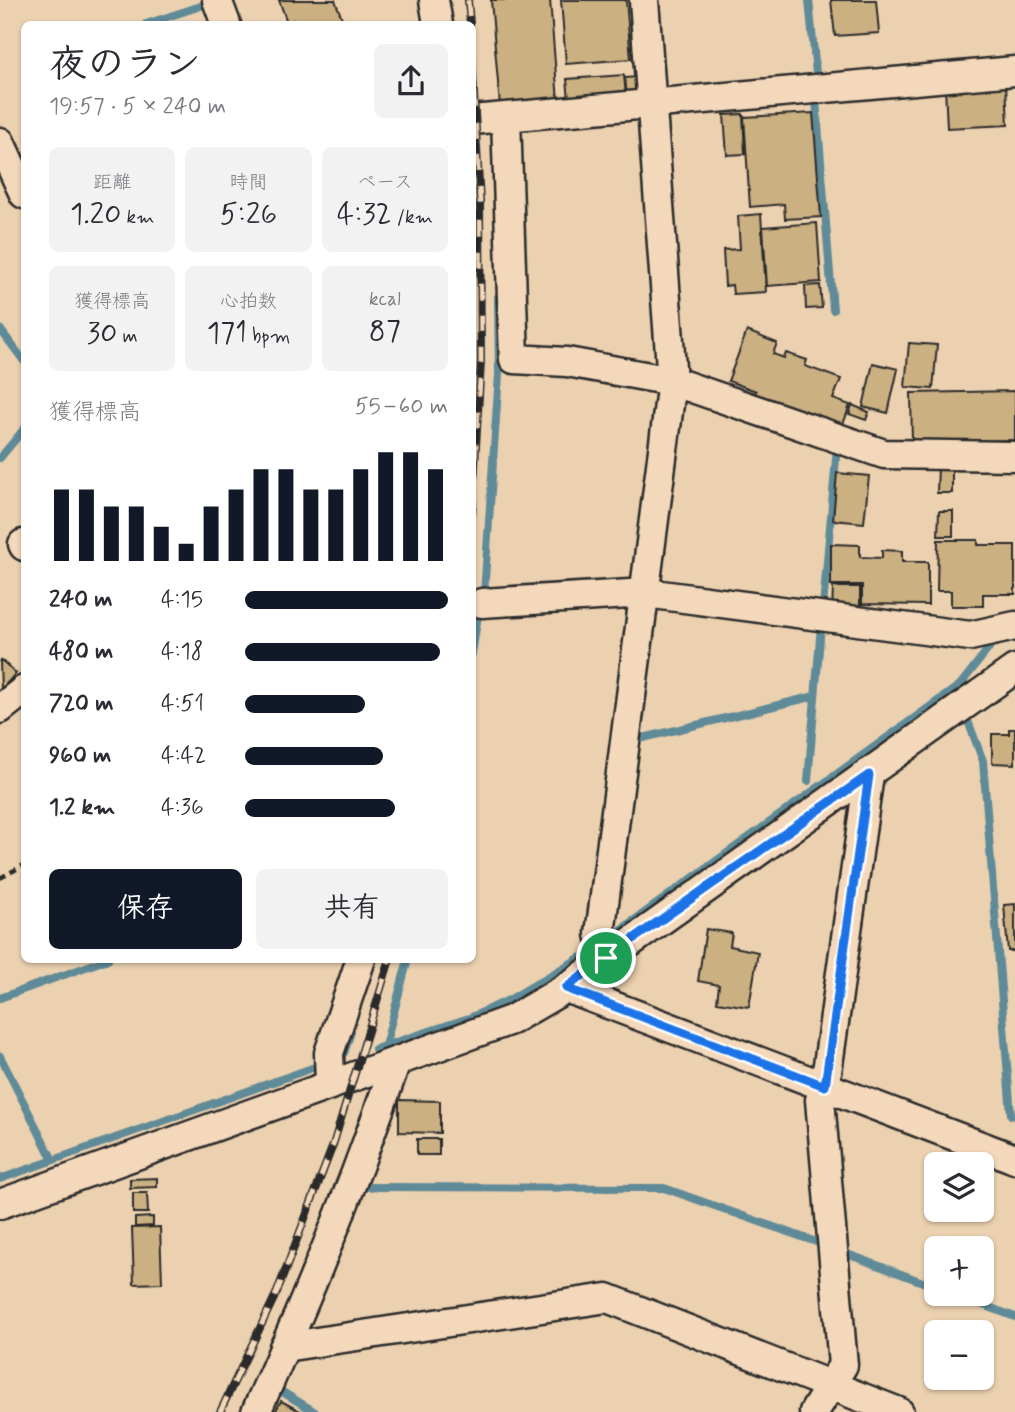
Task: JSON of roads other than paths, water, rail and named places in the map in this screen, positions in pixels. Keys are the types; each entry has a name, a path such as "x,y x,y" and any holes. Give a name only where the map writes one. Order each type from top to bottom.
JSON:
{"street":[{"path":"218,0 225,21"},
{"path":"434,0 438,21"},
{"path":"606,958 600,934 673,382 644,0"},
{"path":"476,120 1015,71"},
{"path":"506,118 513,359 567,362 673,382 884,454 1015,456"},
{"path":"0,142 21,188"},
{"path":"482,603 646,593 970,636 1015,626"},
{"path":"0,1204 511,1020 566,988 1015,669"},
{"path":"0,709 21,692"},
{"path":"814,1412 843,1365 820,1100 825,1086 869,775"},
{"path":"330,1084 329,1053 360,963"},
{"path":"566,988 1015,1160"},
{"path":"256,1412 359,1169 396,1062"},
{"path":"284,1347 607,1298 899,1412"}],"waterway":[{"path":"809,0 817,84"},
{"path":"155,21 207,4"},
{"path":"816,100 833,310"},
{"path":"484,594 499,374 498,297"},
{"path":"0,329 21,357"},
{"path":"0,458 21,433"},
{"path":"823,607 837,447"},
{"path":"476,628 479,609"},
{"path":"808,781 821,626"},
{"path":"622,929 960,685 989,648"},
{"path":"635,740 815,696"},
{"path":"968,721 983,761 1011,1115 1015,1116"},
{"path":"375,1049 472,1017 509,1000 583,956"},
{"path":"0,998 97,963"},
{"path":"385,1046 407,963"},
{"path":"344,1053 351,1032"},
{"path":"0,1056 53,1160"},
{"path":"0,1179 315,1067"},
{"path":"366,1187 664,1188 819,1243"},
{"path":"850,1255 924,1283"},
{"path":"986,1306 1015,1317"},
{"path":"276,1388 315,1412"}],"railway":[{"path":"468,0 470,21"},
{"path":"476,131 480,202 481,362 476,446"},
{"path":"220,1412 277,1292 333,1145 389,963"}]}
